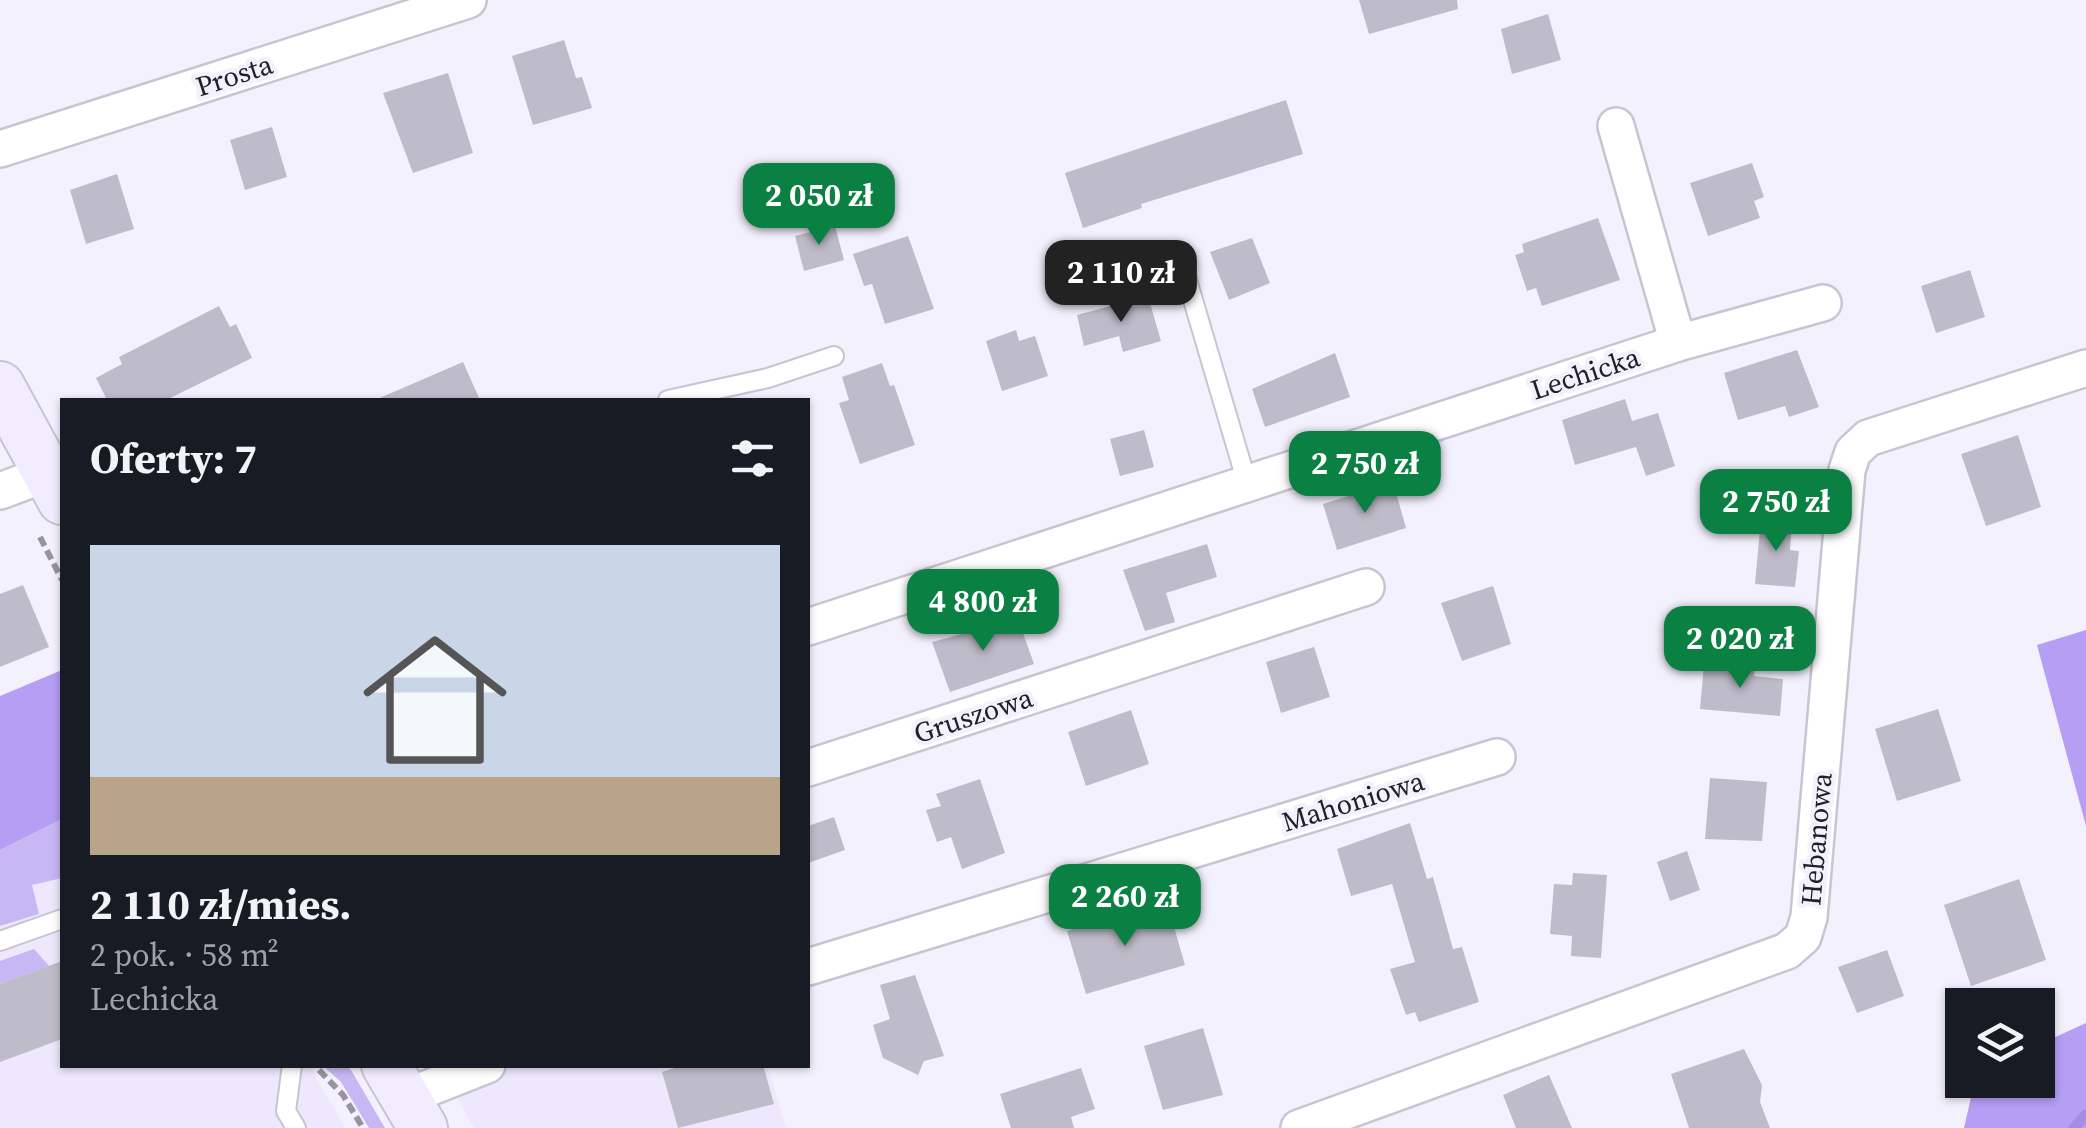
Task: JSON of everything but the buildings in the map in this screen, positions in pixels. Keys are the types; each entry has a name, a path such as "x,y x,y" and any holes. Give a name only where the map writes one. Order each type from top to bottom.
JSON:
{"main road":[{"path":"0,386 55,486"}],"street":[{"name":"Prosta","path":"0,149 468,0"},
{"name":"Lechicka","path":"1616,126 1678,343"},
{"name":"Lechicka","path":"810,627 1678,343 1823,303"},
{"name":"Hebanowa","path":"1299,1128 1786,950 1802,937 1809,918 1848,470 1853,452 1868,438 2086,368"},
{"path":"0,491 55,486"},
{"name":"Gruszowa","path":"810,767 1366,586"},
{"name":"Mahoniowa","path":"810,966 1497,757"},
{"path":"405,1097 479,1068"}],"lane":[{"path":"1180,256 1247,483"},
{"path":"677,398 768,378 834,356"},
{"path":"0,941 60,921"},
{"path":"292,1068 286,1112 296,1128"}],"path":[{"path":"319,1068 344,1094 362,1128"}],"shaded area":[{"path":"2086,630 2086,826 2037,645"},
{"path":"60,671 60,820 0,850 0,696"},
{"path":"60,820 60,1068 311,1068 345,1128 0,1128 0,850"},
{"path":"60,820 60,878 32,885 39,914 0,926 0,850"},
{"path":"34,949 49,966 0,984 0,961"},
{"path":"2086,1023 2086,1128 1964,1128 1971,1098 2055,1098 2055,1037"},
{"path":"325,1068 350,1068 385,1128 369,1128 341,1082"},
{"path":"499,1068 768,1068 786,1128 474,1128 453,1091 462,1081"}],"waterway":[{"path":"2074,1128 2086,1115"}]}
